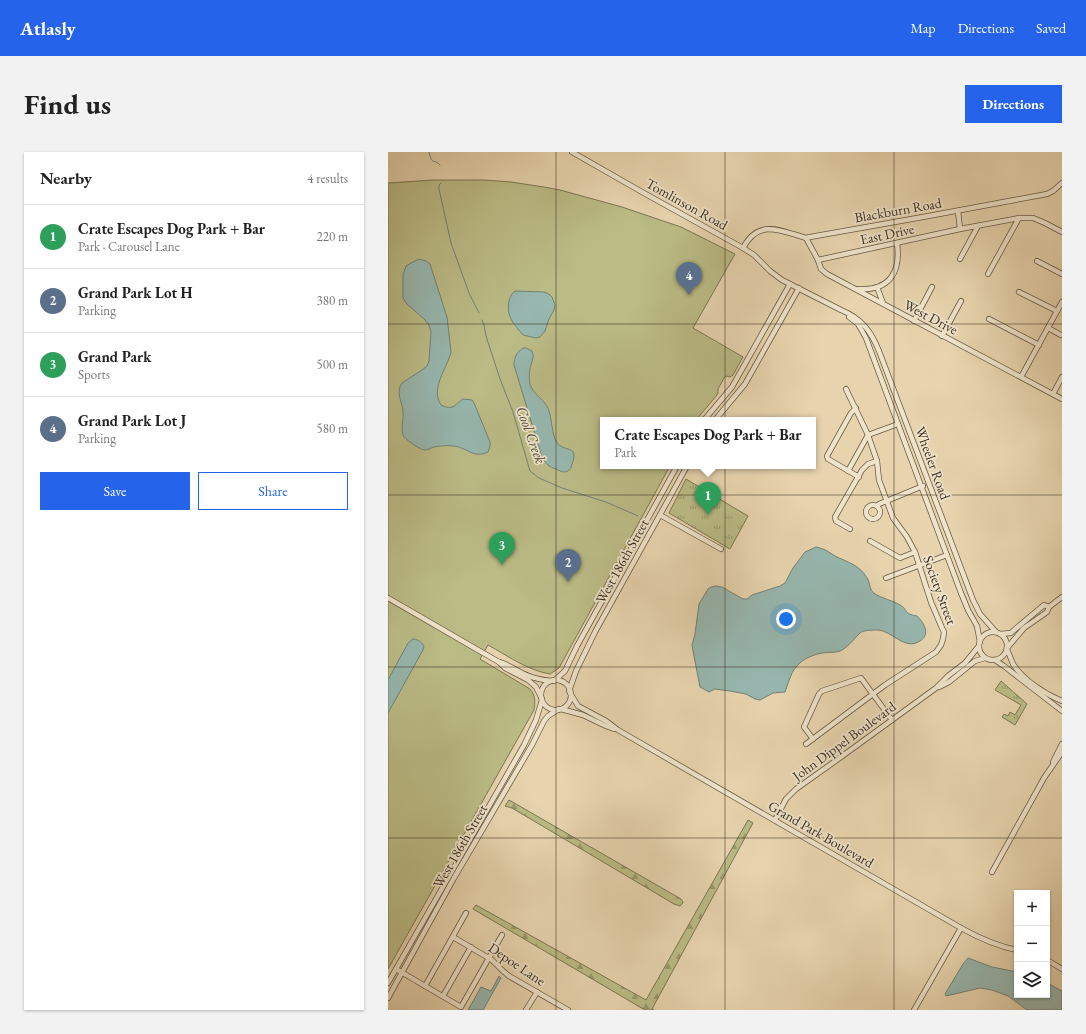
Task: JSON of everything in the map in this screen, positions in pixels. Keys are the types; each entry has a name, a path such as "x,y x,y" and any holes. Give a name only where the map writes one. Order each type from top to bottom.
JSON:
{"street":[{"name":"Tomlinson Road","path":"572,152 743,248 760,260 773,274 788,283"},
{"name":"Blackburn Road","path":"743,248 748,239 759,230 778,229 806,238 1047,194 1062,183"},
{"path":"958,211 960,229"},
{"path":"988,274 1019,218"},
{"name":"East Drive","path":"818,260 960,229 1019,218 1033,218 1062,232"},
{"path":"960,259 978,226"},
{"name":"West Drive","path":"806,238 823,271 1062,399"},
{"path":"854,288 866,289 877,287 888,280 894,273 898,261 897,243"},
{"path":"1037,261 1062,274"},
{"path":"707,417 732,387 788,283"},
{"name":"Wheeler Road","path":"788,283 849,313 868,329 874,339 973,600 980,614 998,633"},
{"path":"877,287 883,303"},
{"path":"914,321 932,287"},
{"path":"718,417 746,384 799,288"},
{"path":"1019,292 1057,311"},
{"path":"942,336 961,301"},
{"path":"1021,377 1062,302"},
{"name":"Wheeler Road","path":"841,310 858,324 866,338 968,610 977,626 980,644"},
{"path":"989,319 1039,345"},
{"path":"1048,328 1061,335"},
{"path":"1053,394 1062,377"},
{"name":"Society Street","path":"806,744 873,694 936,652 941,645 944,632 918,566 915,552 907,537 893,518 886,501 879,480 877,461 868,435 846,389"},
{"path":"856,408 851,413 828,455 828,458 859,477"},
{"path":"848,470 868,435 898,424"},
{"path":"850,529 835,519 864,468 868,464 877,461"},
{"name":"West 186th Street","path":"570,692 576,670 583,656 685,469"},
{"path":"674,471 682,475"},
{"name":"West 186th Street","path":"553,681 564,671 674,471"},
{"path":"877,506 928,484"},
{"path":"660,515 721,549"},
{"path":"870,541 900,558 915,552"},
{"path":"886,578 947,555"},
{"path":"1049,607 1044,605 1011,632 991,632 986,634 982,638 980,652 985,658 990,660 1002,658 1007,649 1024,628 1047,612 1049,607 1062,597"},
{"path":"388,598 499,662 505,668 530,681 536,687 544,704 548,708 553,710 566,706 569,701 570,692 565,684 560,681 528,676 507,664 499,662"},
{"path":"998,633 1006,639 1007,649 1015,666 1028,680 1041,690 1062,701"},
{"name":"John Dippel Boulevard","path":"775,820 786,799 796,789 936,688 948,676 965,663 980,644"},
{"name":"John Dippel Boulevard","path":"936,688 949,682 975,661 985,658"},
{"path":"995,660 1062,711"},
{"path":"813,739 804,727 819,694 822,691 861,678 892,720"},
{"path":"542,699 541,693 543,688 553,681"},
{"name":"Grand Park Boulevard","path":"570,692 578,706 606,721 618,730 961,928 987,942 1014,949"},
{"name":"West 186th Street","path":"388,983 526,741 536,720 542,699"},
{"name":"West 186th Street","path":"388,998 454,878 532,745 544,721 548,716 560,709"},
{"name":"Grand Park Boulevard","path":"560,709 583,714 606,726 618,730"},
{"path":"1050,769 1051,764 1062,744"},
{"path":"992,872 1050,769 1062,752"},
{"path":"425,986 466,913"},
{"path":"914,1010 961,928"},
{"path":"396,969 461,1007 502,935"},
{"name":"Depoe Lane","path":"453,937 489,958 506,974 568,1010"},
{"path":"443,996 471,947"},
{"path":"1050,962 1062,969"},
{"path":"526,1010 536,992"}],"green space":[{"path":"434,180 484,180 511,182 560,190 622,207 681,227 735,254 693,328 743,357 733,375 730,377 726,376 724,378 718,389 717,395 699,417 600,417 600,469 668,469 559,668 550,674 542,672 518,662 488,645 480,659 530,689 535,702 534,710 388,969 388,183"},
{"path":"686,479 748,516 730,549 669,513"},
{"path":"1001,681 1027,704 1015,725 1002,717 1004,714 1008,716 1010,712 1015,715 1021,705 995,690"},
{"path":"509,800 681,899 683,902 682,904 680,906 674,904 512,808 505,806"},
{"path":"748,820 753,823 652,1009 654,1010 645,1010 473,909 476,905 646,1000"}],"water":[{"path":"419,259 430,264 447,317 451,352 438,385 438,399 441,405 445,407 451,407 463,399 472,400 490,442 488,452 483,454 474,453 451,446 439,446 423,450 411,443 403,435 403,410 399,390 400,386 402,383 427,366 429,361 431,332 429,325 406,303 403,298 403,274 406,266"},
{"path":"515,291 544,292 552,297 555,305 554,310 545,331 540,337 536,338 523,335 511,319 508,304 510,296"},
{"path":"523,348 532,351 533,356 529,372 530,384 533,391 547,406 555,439 560,446 573,452 573,461 570,470 566,472 551,467 542,457 514,365 516,355"},
{"path":"816,547 826,550 857,567 868,580 871,590 875,594 897,603 908,613 917,616 925,628 926,632 923,638 920,641 909,644 883,631 863,631 840,651 817,654 802,661 792,673 785,692 773,693 760,700 746,694 730,691 715,689 709,692 700,687 692,645 699,604 708,589 716,586 722,587 743,599 747,599 752,595 785,583 793,568 805,552"},
{"path":"413,639 422,643 424,646 423,650 388,713 388,680 408,643"},
{"path":"968,958 992,967 1014,971 1014,998 1050,998 1050,985 1062,991 1062,1010 1027,1010 1008,996 992,990 980,988 946,996 945,994"},
{"path":"499,976 501,978 483,1010 468,1010 481,987 491,991"}],"waterway":[{"name":"Cool Creek","path":"429,152 432,160 440,165"},
{"name":"Cool Creek","path":"441,183 439,185 439,189 451,243 469,293 479,313"},
{"name":"Cool Creek","path":"482,320 500,379 513,412 530,471 539,478 562,488 606,502 638,516"}],"place":[{"name":"Grand Park Lot J","path":"689,295"},
{"name":"Crate Escapes Dog Park + Bar","path":"708,515"},
{"name":"Grand Park","path":"502,565"},
{"name":"Grand Park Lot H","path":"568,582"}]}
